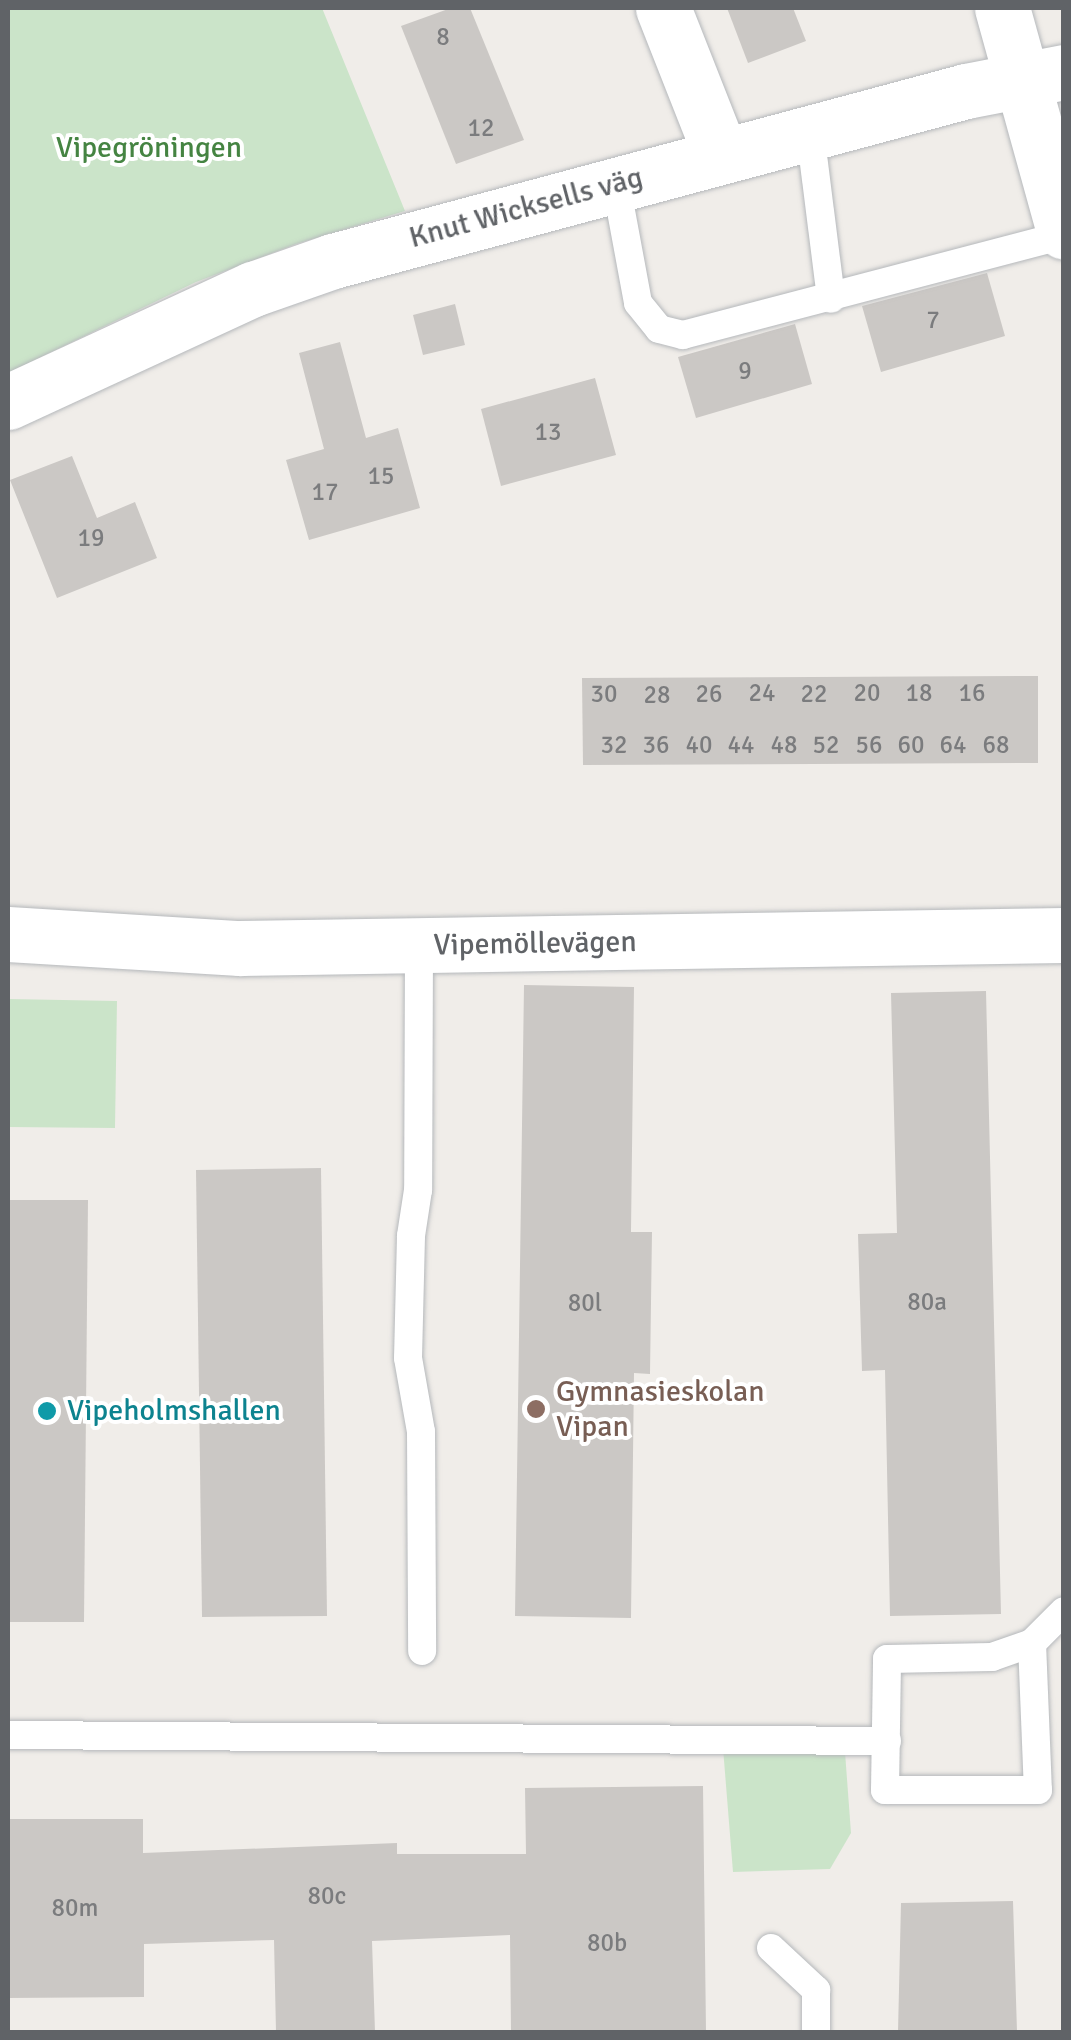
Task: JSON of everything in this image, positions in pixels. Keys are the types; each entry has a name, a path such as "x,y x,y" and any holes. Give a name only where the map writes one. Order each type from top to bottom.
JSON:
{"street":[{"path":"663,8 721,155"},
{"path":"1002,8 1042,76 1064,233"},
{"name":"Knut Wicksells väg","path":"8,402 253,289 333,261 721,155 1042,76"},
{"name":"Vipemöllevägen","path":"8,934 240,948 1064,934"}],"lane":[{"path":"810,132 831,299"},
{"path":"616,184 638,303 659,328 700,333 1064,233"},
{"path":"419,946 418,1190 411,1236 408,1358 422,1432 422,1651"},
{"path":"1032,1643 1038,1790 885,1790 886,1660 992,1657 1032,1643 1064,1611"},
{"path":"8,1735 887,1741"},
{"path":"771,1948 816,1990 816,2032"}],"green space":[{"name":"Vipegröningen","path":"8,8 322,8 405,211 296,244 196,282 8,373"},
{"path":"8,999 117,1001 115,1128 8,1127"},
{"path":"723,1748 845,1752 851,1833 830,1869 733,1872"}],"building":[{"path":"451,8 470,8 524,140 456,164 401,26"},
{"path":"727,8 793,8 806,41 748,63"},
{"path":"987,273 1005,336 881,372 862,306"},
{"path":"455,304 465,345 423,355 413,315"},
{"path":"795,324 812,384 696,418 678,357"},
{"path":"340,342 366,438 398,428 420,508 309,540 286,460 324,449 299,353"},
{"path":"595,378 616,455 501,486 481,409"},
{"path":"72,456 97,518 135,502 157,558 57,598 10,480"},
{"path":"1038,676 1038,763 583,765 582,678"},
{"path":"524,985 634,987 631,1232 652,1232 650,1374 634,1373 631,1618 515,1616"},
{"path":"986,991 1001,1614 890,1616 885,1370 862,1371 858,1234 897,1233 891,993"},
{"path":"321,1168 327,1616 202,1617 196,1170"},
{"name":"Vipeholmshallen","path":"8,1200 88,1200 84,1622 8,1622"},
{"path":"703,1786 706,2032 511,2032 510,1935 372,1941 375,2032 276,2032 274,1940 144,1944 144,1997 8,1998 8,1819 143,1819 143,1853 397,1843 397,1854 526,1854 525,1788"},
{"path":"1013,1901 1017,2032 898,2032 901,1903"}],"place":[{"name":"Gymnasieskolan Vipan","path":"536,1409"},
{"name":"Vipeholmshallen","path":"47,1411"}]}
